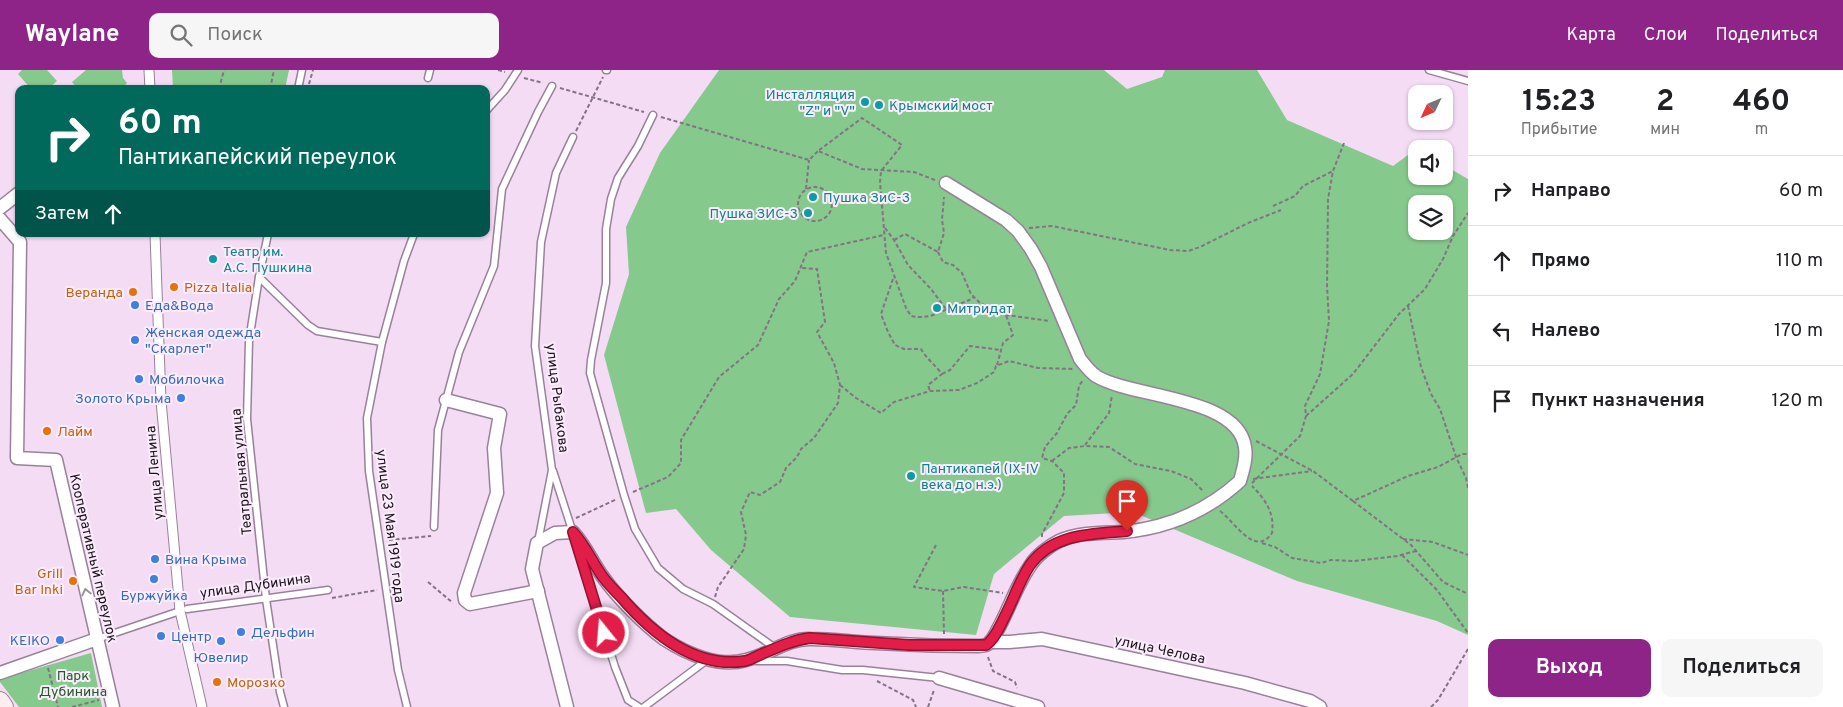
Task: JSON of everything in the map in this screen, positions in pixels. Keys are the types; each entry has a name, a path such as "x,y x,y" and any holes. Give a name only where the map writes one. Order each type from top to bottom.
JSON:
{"main road":[{"path":"0,702 4,707"}],"street":[{"path":"149,70 150,85"},
{"path":"946,184 1006,220 1018,231 1041,267 1080,359 1088,369 1097,376 1115,383 1196,405 1221,415 1233,424 1245,445 1245,483 1211,503 1175,521 1155,527 1075,536 1059,541 1044,552 1030,564 988,644"},
{"path":"0,208 15,195"},
{"name":"Кооперативный переулок","path":"0,219 15,236"},
{"name":"Кооперативный переулок","path":"16,237 20,242 17,458 56,460 112,702"},
{"name":"улица Ленина","path":"155,237 162,401 184,610 202,707"},
{"path":"446,400 500,414 494,448 497,493 464,593 466,600 470,604 538,591"},
{"path":"537,543 571,527 603,578 639,618 664,638 688,652 708,660 746,661"},
{"name":"улица Рыбакова","path":"537,543 532,569 567,707"},
{"name":"улица Челова","path":"746,661 797,639 810,638 943,646 1042,639 1245,683 1310,701 1320,707"},
{"path":"0,673 97,640"},
{"path":"939,678 1038,707"}],"lane":[{"path":"299,85 302,70"},
{"path":"428,78 430,70"},
{"path":"490,107 505,90 518,70"},
{"path":"1429,70 1468,81"},
{"path":"434,527 438,430 459,352 494,266 502,189 552,86"},
{"path":"653,115 638,146 618,178 611,199 606,228 606,282 590,373 624,495 636,529 658,568 683,589 713,604 775,648"},
{"name":"улица Рыбакова","path":"537,543 552,470 535,346 541,242 556,173 573,137"},
{"name":"Театральная улица","path":"267,237 249,341 247,419 266,599 284,707"},
{"name":"улица 23 Мая 1919 года","path":"407,707 398,670 369,471 367,418 382,342 404,261 413,237"},
{"path":"259,277 308,325 316,330 382,342"},
{"path":"552,470 615,667 628,700 639,707"},
{"name":"улица Дубинина","path":"97,640 184,610 328,590"},
{"path":"644,707 708,660"},
{"path":"746,661 787,661 842,670 864,670 939,678"}],"path":[{"path":"220,85 224,70"},
{"path":"271,85 274,70"},
{"path":"309,85 313,70"},
{"path":"573,137 606,70"},
{"path":"806,189 820,187 830,195 832,208 824,219 811,221 800,213 798,200 806,189 809,160 862,118 902,145 881,171 884,235 886,253 906,308 911,316 921,318 934,316 959,303 967,302 974,297"},
{"path":"1245,483 1258,479 1300,436 1306,416 1306,406 1320,374 1329,320 1328,198 1333,171 1344,143"},
{"path":"818,151 862,169 914,172 946,184 942,220 944,233 938,252"},
{"path":"802,158 809,160"},
{"path":"1273,206 1295,196 1303,186 1333,171"},
{"path":"1018,231 1034,227 1052,226 1170,250 1188,251 1281,210"},
{"path":"1306,416 1353,374 1408,306 1425,289 1443,259 1453,236 1468,213"},
{"path":"884,228 894,240 908,265 931,289 946,310"},
{"path":"894,240 905,234 938,252 944,262 952,265 962,273 974,297 981,304 995,308 1006,315 1064,322"},
{"path":"571,527 624,495 668,477 682,463 681,440 719,377 758,345 779,299 796,281 807,252 884,235"},
{"path":"713,604 718,587 744,549 746,535 741,512 750,492 760,495 780,482 786,468 797,457 801,449 814,438 838,403 840,385 834,362 817,332 825,322 817,269 802,268"},
{"path":"894,277 881,314 888,332 895,345 904,349 921,349 925,357 942,374"},
{"path":"1408,306 1422,367 1431,394 1440,409 1468,488"},
{"path":"840,385 856,398 881,413 894,402 930,391 959,390 977,384 994,372 1000,358 1003,343 1013,335 1006,315"},
{"path":"930,391 928,385 950,370 970,346 1001,350"},
{"path":"996,366 1009,361 1038,368 1088,369 1080,386 1076,405 1067,414 1057,433 1045,447 1042,458 1052,461 1064,473 1064,493 1042,534 1044,552"},
{"path":"1085,446 1108,413 1115,383"},
{"path":"1239,433 1313,471 1403,539 1443,582 1468,594"},
{"path":"1052,461 1069,448 1085,446 1109,447 1135,464 1171,471 1192,479 1204,491 1211,503 1250,540 1275,547 1292,558 1321,563 1331,560 1354,561 1402,555 1416,551"},
{"path":"1353,501 1408,476 1438,467 1456,457 1468,454"},
{"path":"1245,483 1258,479 1313,471"},
{"path":"1245,483 1268,504 1272,515 1272,533 1265,542 1261,543"},
{"path":"379,541 430,537 434,527"},
{"path":"1403,539 1433,542 1468,555"},
{"path":"936,545 914,587 943,591 964,586 1015,595"},
{"path":"1402,555 1437,590 1468,633"},
{"path":"428,582 457,607 470,604"},
{"path":"331,598 387,589"},
{"path":"988,644 988,660 993,671 1015,682 1022,702"},
{"path":"1431,707 1438,700 1468,649"},
{"path":"44,657 58,707"},
{"path":"864,670 883,685 913,700 916,707"},
{"path":"72,707 112,702"}],"green space":[{"path":"22,70 47,70 57,81 52,85 28,85 18,74"},
{"path":"86,70 122,70 123,78 127,83 125,85 75,85 72,82"},
{"path":"172,70 289,70 286,85 173,85"},
{"path":"719,70 1104,70 1127,89 1162,77 1165,70 1257,70 1287,120 1393,166 1408,155 1408,185 1453,185 1453,170 1468,179 1468,635 1437,621 1297,581 1133,512 1064,516 994,574 976,635 790,617 711,550 676,509 646,513 604,355 629,274 626,227 660,153"},
{"name":"Парк Дубинина","path":"91,653 102,707 19,707 0,682 0,679"}],"place":[{"name":"Инсталляция \"Z\" и \"V\"","path":"865,102"},
{"name":"Крымский мост","path":"879,105"},
{"name":"Пушка ЗиС-3","path":"813,197"},
{"name":"Пушка ЗИС-3","path":"808,213"},
{"name":"Театр им. А.С. Пушкина","path":"213,259"},
{"name":"Pizza Italia","path":"174,287"},
{"name":"Веранда","path":"133,292"},
{"name":"Еда&Вода","path":"135,305"},
{"name":"Митридат","path":"937,308"},
{"name":"Женская одежда \"Скарлет\"","path":"135,340"},
{"name":"Мобилочка","path":"139,379"},
{"name":"Золото Крыма","path":"181,398"},
{"name":"Лайм","path":"47,431"},
{"name":"Пантикапей (IX-IV века до н.э.)","path":"911,476"},
{"name":"Вина Крыма","path":"155,559"},
{"name":"Буржуйка","path":"154,579"},
{"name":"Grill Bar Inki","path":"73,581"},
{"name":"Дельфин","path":"241,632"},
{"name":"Центр","path":"161,636"},
{"name":"KEIKO","path":"60,640"},
{"name":"Ювелир","path":"221,641"},
{"name":"Морозко","path":"217,682"}],"route":[{"path":"604,633 573,532 582,542 603,578 639,618 664,638 688,652 708,660 728,662 746,661 797,639 810,638 909,645 986,645 990,642 1003,621 1030,564 1044,552 1059,541 1075,536 1127,531"}]}
